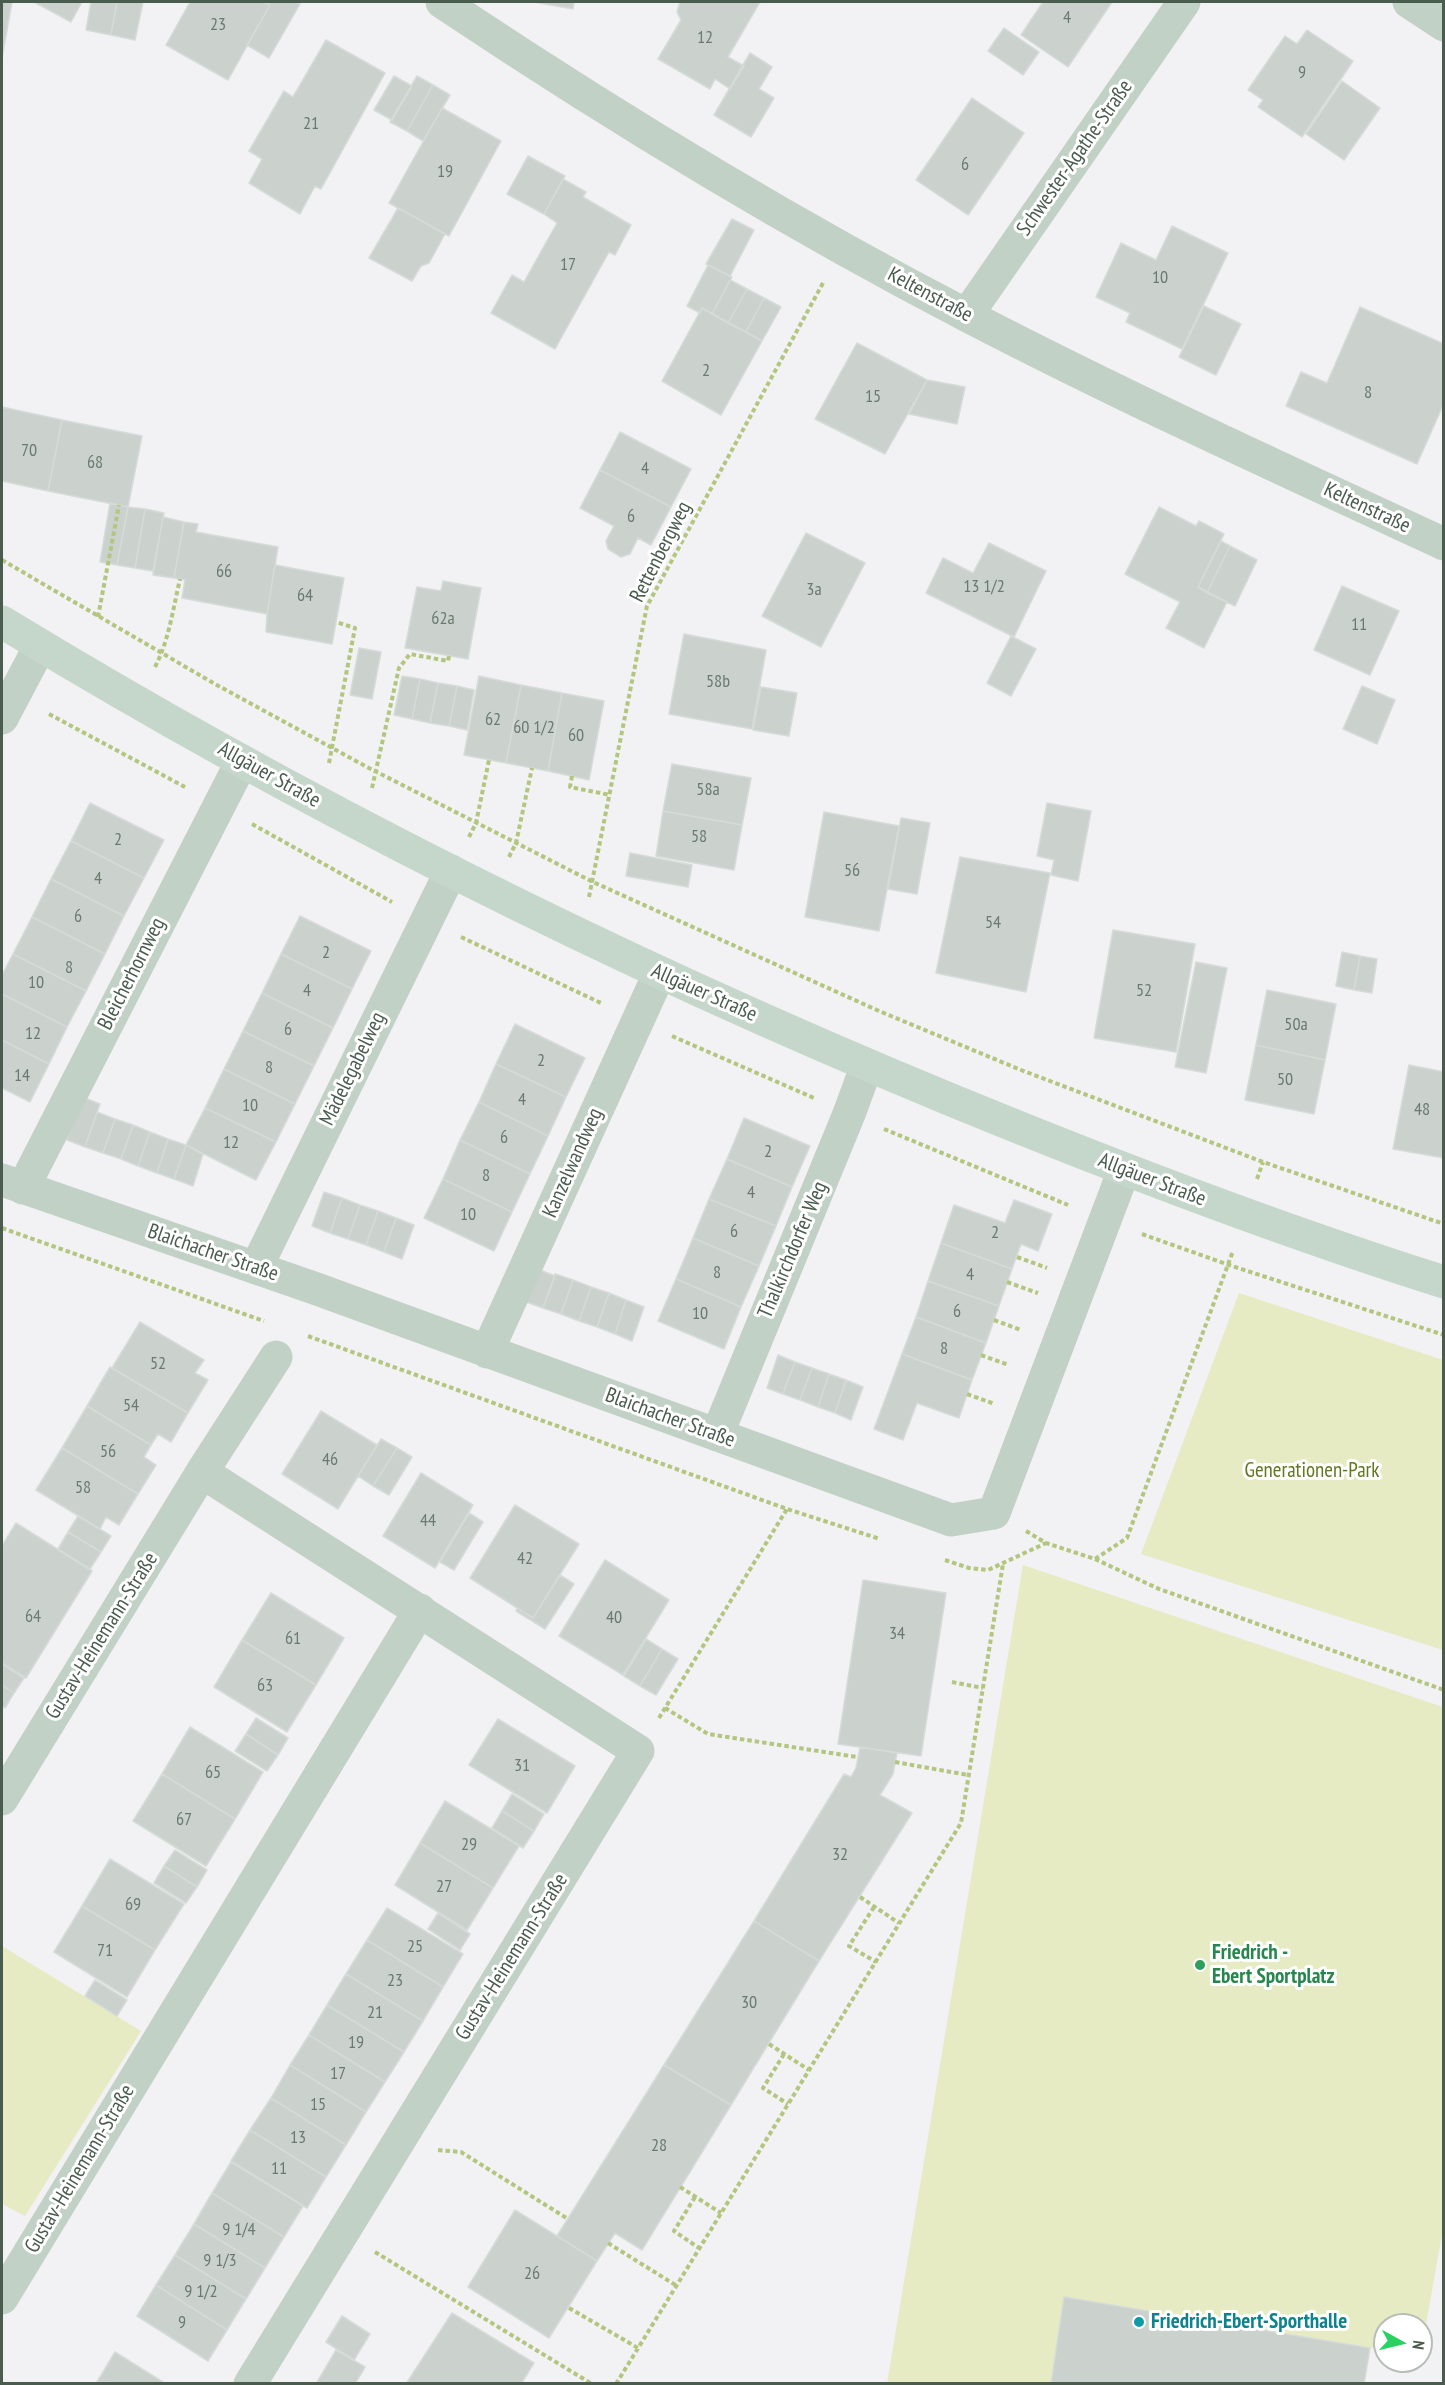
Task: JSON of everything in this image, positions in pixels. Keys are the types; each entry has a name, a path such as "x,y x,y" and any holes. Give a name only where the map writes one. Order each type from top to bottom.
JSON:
{"main road":[{"name":"Allgäuer Straße","path":"2,622 138,702 362,827 659,974 867,1065 1124,1170 1300,1234 1443,1282"}],"street":[{"name":"Keltenstraße","path":"442,2 571,88 842,248 967,315 1146,406 1443,544"},
{"name":"Schwester-Agathe-Straße","path":"967,315 1184,2"},
{"path":"1409,2 1443,25"},
{"path":"2,718 40,646"},
{"name":"Bleicherhornweg","path":"12,1184 242,761"},
{"name":"Mädelegabelweg","path":"256,1268 451,871"},
{"name":"Kanzelwandweg","path":"487,1352 659,974"},
{"name":"Thalkirchdorfer Weg","path":"717,1435 867,1065"},
{"path":"994,1513 1124,1170"},
{"name":"Blaichacher Straße","path":"12,1184 256,1268 951,1520 994,1513"},
{"name":"Gustav-Heinemann-Straße","path":"2,1800 202,1472 276,1357"},
{"path":"202,1472 638,1751"},
{"name":"Gustav-Heinemann-Straße","path":"2,2298 420,1610"},
{"name":"Gustav-Heinemann-Straße","path":"250,2384 638,1751"}],"path":[{"name":"Rettenbergweg","path":"578,935 593,882 647,606 842,248"},
{"path":"98,617 119,505"},
{"path":"2,560 162,654 376,772 593,882 879,1011 1021,1070 1263,1162 1443,1224"},
{"path":"138,702 162,654 180,579"},
{"path":"320,803 355,628 336,622"},
{"path":"362,827 399,668 410,654 448,661 449,656"},
{"path":"451,871 476,822 489,760"},
{"path":"494,892 516,843 532,768"},
{"path":"572,776 570,788 610,795"},
{"path":"2,1228 269,1323"},
{"path":"1095,1559 1127,1538 1229,1265"},
{"path":"303,1335 788,1509 890,1542"},
{"path":"638,1751 788,1509"},
{"path":"994,1513 1046,1543 1095,1559 1159,1589 1443,1690"},
{"path":"935,1557 969,1568 988,1570 1046,1543"},
{"path":"616,2384 961,1823 1003,1564"},
{"path":"952,1682 983,1688"},
{"path":"665,1708 708,1734 857,1757"},
{"path":"895,1762 968,1775"},
{"path":"860,1897 899,1923"},
{"path":"874,1906 849,1946 876,1962"},
{"path":"769,2044 809,2070"},
{"path":"784,2054 763,2088 788,2104"},
{"path":"396,2146 461,2152 568,2219"},
{"path":"680,2187 721,2213"},
{"path":"695,2197 674,2231 699,2248"},
{"path":"344,2233 592,2384"},
{"path":"608,2243 677,2286"},
{"path":"569,2308 638,2348"}],"green space":[{"name":"Generationen-Park","path":"1239,1293 1443,1360 1443,1650 1141,1554"},
{"name":"Friedrich - Ebert Sportplatz","path":"1023,1565 1443,1707 1444,2223 1428,2313 1373,2313 1373,2348 1065,2297 1051,2383 887,2384"},
{"path":"2,1946 141,2031 25,2216 2,2204"}],"building":[{"path":"2,2 12,2 2,58"},
{"path":"34,2 82,2 71,22"},
{"path":"91,2 117,2 111,35 86,30"},
{"path":"117,2 143,2 135,40 111,35"},
{"path":"190,2 263,2 270,5 228,80 166,45"},
{"path":"263,2 300,4 269,58 247,45 270,5"},
{"path":"534,2 574,2 573,9"},
{"path":"680,2 760,2 728,57 744,66 730,89 715,79 710,89 658,59 681,20 677,12"},
{"path":"1043,2 1112,2 1068,67 1021,35"},
{"path":"1004,28 1039,52 1023,75 988,51"},
{"path":"1307,30 1353,61 1302,137 1258,107 1263,100 1248,90 1285,36 1297,44"},
{"path":"326,40 385,73 321,189 315,186 300,214 249,183 262,159 249,151 284,91 293,97"},
{"path":"750,53 772,67 759,89 774,98 751,137 714,115"},
{"path":"394,76 412,86 392,120 374,110"},
{"path":"417,76 433,85 407,131 390,122"},
{"path":"1342,81 1380,108 1344,160 1306,134"},
{"path":"433,85 450,95 423,141 407,131"},
{"path":"972,98 1024,133 968,215 916,180"},
{"path":"442,108 501,141 449,236 389,203"},
{"path":"528,156 565,176 544,214 507,194"},
{"path":"563,179 586,192 583,197 631,225 615,255 609,252 555,349 491,313 512,275 524,282 557,223 544,214"},
{"path":"398,208 445,234 429,263 421,266 412,281 369,258"},
{"path":"732,219 754,230 730,276 706,264"},
{"path":"1172,226 1228,253 1182,349 1126,322 1130,313 1096,297 1121,243 1156,260"},
{"path":"708,265 732,277 712,314 702,308 700,313 687,306"},
{"path":"730,280 747,289 728,323 712,314"},
{"path":"747,289 764,298 746,332 728,323"},
{"path":"764,298 781,307 762,341 746,332"},
{"path":"1204,306 1241,324 1216,375 1179,357"},
{"path":"1360,307 1444,344 1444,403 1417,464 1286,406 1301,372 1327,383"},
{"path":"702,308 762,341 721,415 662,381"},
{"path":"857,343 927,380 885,454 815,419"},
{"path":"927,380 965,387 957,424 909,414"},
{"path":"2,407 62,420 48,491 2,481"},
{"path":"62,420 142,436 128,507 48,491"},
{"path":"620,432 691,469 671,507 600,470"},
{"path":"600,470 671,507 651,545 638,538 630,554 621,557 608,549 606,541 614,526 580,508"},
{"path":"110,503 128,507 117,565 100,562"},
{"path":"128,507 145,509 135,568 117,565"},
{"path":"1159,507 1196,526 1199,521 1224,534 1198,587 1227,602 1204,648 1166,628 1180,602 1125,574"},
{"path":"145,509 164,513 153,571 135,568"},
{"path":"163,517 184,522 174,578 153,575"},
{"path":"184,522 198,524 196,532 278,547 267,614 182,598 185,580 174,578"},
{"path":"806,533 865,563 821,647 762,616"},
{"path":"1221,541 1230,546 1207,593 1198,587"},
{"path":"989,543 1046,571 1014,637 926,593 943,558 973,573"},
{"path":"1230,546 1257,560 1235,606 1207,593"},
{"path":"275,565 344,578 332,644 266,632"},
{"path":"443,581 481,588 468,659 405,648 417,587 441,591"},
{"path":"1342,586 1399,611 1370,675 1314,650"},
{"path":"684,634 766,650 752,729 669,714"},
{"path":"1011,636 1036,649 1011,696 987,683"},
{"path":"359,648 381,652 372,699 350,695"},
{"path":"402,676 420,679 412,719 394,715"},
{"path":"479,676 521,685 506,763 464,755"},
{"path":"420,679 438,683 430,723 412,719"},
{"path":"438,683 457,686 449,726 430,723"},
{"path":"521,685 562,693 548,771 506,763"},
{"path":"457,686 474,690 467,730 449,726"},
{"path":"1362,686 1395,700 1377,744 1343,729"},
{"path":"761,687 797,693 789,736 753,730"},
{"path":"562,693 604,701 589,780 548,771"},
{"path":"672,764 751,778 742,825 663,811"},
{"path":"90,803 164,840 144,878 71,841"},
{"path":"1047,803 1091,811 1078,881 1051,875 1054,860 1037,856"},
{"path":"663,811 742,825 734,870 656,856"},
{"path":"824,812 899,826 879,931 805,917"},
{"path":"901,818 930,823 917,894 888,889"},
{"path":"71,841 144,878 124,916 51,879"},
{"path":"630,853 692,865 688,887 626,876"},
{"path":"960,857 1050,873 1026,992 936,973"},
{"path":"51,879 124,916 105,954 32,917"},
{"path":"300,916 371,951 352,989 281,954"},
{"path":"32,917 105,954 86,991 13,954"},
{"path":"1113,930 1195,944 1176,1052 1094,1038"},
{"path":"1342,952 1360,956 1354,990 1336,986"},
{"path":"13,954 86,991 67,1027 2,994 2,975"},
{"path":"281,954 352,989 333,1028 262,993"},
{"path":"1360,956 1377,959 1372,993 1354,990"},
{"path":"1196,962 1227,968 1206,1073 1175,1067"},
{"path":"1267,990 1336,1004 1325,1060 1256,1045"},
{"path":"262,993 333,1028 314,1066 243,1031"},
{"path":"2,994 67,1027 49,1064 2,1040"},
{"path":"515,1024 585,1058 566,1097 496,1064"},
{"path":"243,1031 314,1066 295,1104 224,1069"},
{"path":"2,1040 49,1064 30,1102 2,1088"},
{"path":"1256,1045 1325,1060 1314,1114 1245,1100"},
{"path":"496,1064 566,1097 548,1136 479,1102"},
{"path":"1409,1065 1444,1072 1444,1158 1393,1149"},
{"path":"224,1069 295,1104 276,1142 205,1108"},
{"path":"82,1097 100,1104 85,1147 67,1140"},
{"path":"479,1102 548,1136 530,1174 460,1140"},
{"path":"205,1108 276,1142 256,1180 186,1145"},
{"path":"97,1112 115,1119 103,1153 85,1147"},
{"path":"744,1118 810,1146 792,1187 727,1159"},
{"path":"115,1119 133,1125 121,1159 103,1153"},
{"path":"133,1125 150,1132 138,1166 121,1159"},
{"path":"150,1132 168,1139 157,1173 138,1166"},
{"path":"168,1139 186,1145 174,1179 157,1173"},
{"path":"460,1140 530,1174 512,1212 443,1179"},
{"path":"186,1145 203,1154 193,1186 174,1179"},
{"path":"727,1159 792,1187 776,1226 709,1199"},
{"path":"443,1179 512,1212 494,1251 424,1218"},
{"path":"324,1192 342,1198 330,1233 312,1226"},
{"path":"342,1198 360,1205 348,1239 330,1233"},
{"path":"709,1199 776,1226 759,1266 693,1238"},
{"path":"1014,1200 1052,1214 1038,1251 1021,1244 1012,1269 941,1243 954,1205 1005,1223"},
{"path":"360,1205 378,1211 366,1245 348,1239"},
{"path":"378,1211 396,1218 384,1252 366,1245"},
{"path":"396,1218 414,1225 402,1259 384,1252"},
{"path":"693,1238 759,1266 741,1307 676,1279"},
{"path":"941,1243 1012,1269 999,1306 928,1281"},
{"path":"535,1268 555,1276 543,1308 521,1300"},
{"path":"555,1274 573,1280 561,1314 543,1308"},
{"path":"676,1279 741,1307 724,1349 658,1321"},
{"path":"573,1280 591,1287 579,1321 561,1314"},
{"path":"928,1281 999,1306 986,1343 916,1317"},
{"path":"591,1287 609,1293 597,1327 579,1321"},
{"path":"609,1293 626,1300 615,1334 597,1327"},
{"path":"626,1300 644,1307 632,1341 615,1334"},
{"path":"916,1317 986,1343 972,1380 902,1354"},
{"path":"140,1322 204,1360 195,1373 208,1380 188,1413 112,1368"},
{"path":"902,1354 972,1380 959,1418 917,1403 903,1440 874,1429"},
{"path":"778,1355 795,1362 783,1394 767,1388"},
{"path":"795,1362 812,1368 800,1400 783,1394"},
{"path":"110,1367 188,1413 171,1442 158,1434 151,1445 87,1406"},
{"path":"812,1368 829,1374 818,1407 800,1400"},
{"path":"829,1374 846,1380 835,1413 818,1407"},
{"path":"846,1380 863,1387 851,1420 835,1413"},
{"path":"87,1406 151,1445 144,1457 156,1465 138,1494 62,1448"},
{"path":"321,1411 377,1445 338,1509 282,1474"},
{"path":"381,1439 397,1448 373,1486 358,1476"},
{"path":"62,1448 138,1494 119,1525 106,1517 100,1529 36,1490"},
{"path":"397,1448 412,1457 389,1495 373,1486"},
{"path":"421,1473 473,1505 435,1568 383,1536"},
{"path":"515,1505 579,1544 533,1618 470,1578"},
{"path":"469,1513 483,1522 454,1570 440,1562"},
{"path":"78,1516 111,1536 101,1552 68,1532"},
{"path":"16,1523 92,1571 26,1678 2,1663 2,1546"},
{"path":"68,1532 101,1552 90,1569 58,1549"},
{"path":"605,1560 669,1600 623,1675 559,1636"},
{"path":"560,1575 574,1584 545,1629 516,1611 517,1608 533,1618"},
{"path":"863,1580 946,1593 921,1756 838,1744"},
{"path":"271,1593 344,1638 316,1685 242,1640"},
{"path":"646,1639 662,1649 640,1686 624,1676"},
{"path":"242,1640 316,1685 287,1732 214,1687"},
{"path":"662,1649 678,1659 656,1695 640,1686"},
{"path":"2,1664 24,1678 14,1693 2,1685"},
{"path":"2,1685 14,1693 5,1708 2,1706"},
{"path":"256,1718 288,1738 278,1755 246,1734"},
{"path":"498,1719 575,1766 547,1813 469,1765"},
{"path":"190,1727 263,1772 235,1819 162,1774"},
{"path":"246,1734 278,1755 267,1771 235,1751"},
{"path":"860,1747 897,1753 893,1774 880,1795 912,1813 819,1961 754,1921 844,1774 851,1777 856,1768"},
{"path":"162,1774 235,1819 206,1866 133,1821"},
{"path":"512,1794 544,1814 534,1831 502,1811"},
{"path":"445,1801 519,1846 493,1888 420,1843"},
{"path":"502,1811 534,1831 523,1848 492,1828"},
{"path":"420,1843 493,1888 467,1930 395,1885"},
{"path":"175,1850 207,1870 197,1887 164,1866"},
{"path":"110,1859 184,1904 155,1950 82,1906"},
{"path":"164,1866 197,1887 186,1903 154,1883"},
{"path":"82,1906 155,1950 127,1997 54,1952"},
{"path":"387,1908 463,1954 443,1987 367,1940"},
{"path":"438,1913 470,1934 460,1950 428,1929"},
{"path":"754,1921 819,1961 731,2105 664,2065"},
{"path":"367,1940 443,1987 423,2021 346,1974"},
{"path":"346,1974 423,2021 404,2052 327,2005"},
{"path":"95,1980 127,2000 117,2016 85,1996"},
{"path":"327,2005 404,2052 385,2082 309,2035"},
{"path":"309,2035 385,2082 366,2112 290,2065"},
{"path":"290,2065 366,2112 346,2145 271,2098"},
{"path":"664,2065 731,2105 642,2250 615,2233 597,2261 557,2236"},
{"path":"271,2098 346,2145 326,2177 250,2130"},
{"path":"250,2130 326,2177 307,2208 231,2161"},
{"path":"231,2162 303,2206 284,2237 212,2193"},
{"path":"212,2193 284,2237 265,2268 194,2224"},
{"path":"515,2210 597,2261 549,2338 468,2287"},
{"path":"194,2224 265,2268 246,2299 175,2255"},
{"path":"175,2255 246,2299 227,2330 156,2285"},
{"path":"156,2285 227,2330 208,2361 137,2316"},
{"name":"Friedrich-Ebert-Sporthalle","path":"1064,2297 1370,2348 1364,2384 1051,2384"},
{"path":"452,2313 534,2363 521,2384 406,2384"},
{"path":"342,2316 370,2334 354,2360 326,2342"},
{"path":"336,2350 365,2367 355,2384 316,2384"},
{"path":"115,2352 166,2384 97,2382"}],"place":[{"name":"Friedrich - Ebert Sportplatz","path":"1200,1965"},
{"name":"Friedrich-Ebert-Sporthalle","path":"1139,2322"}]}
